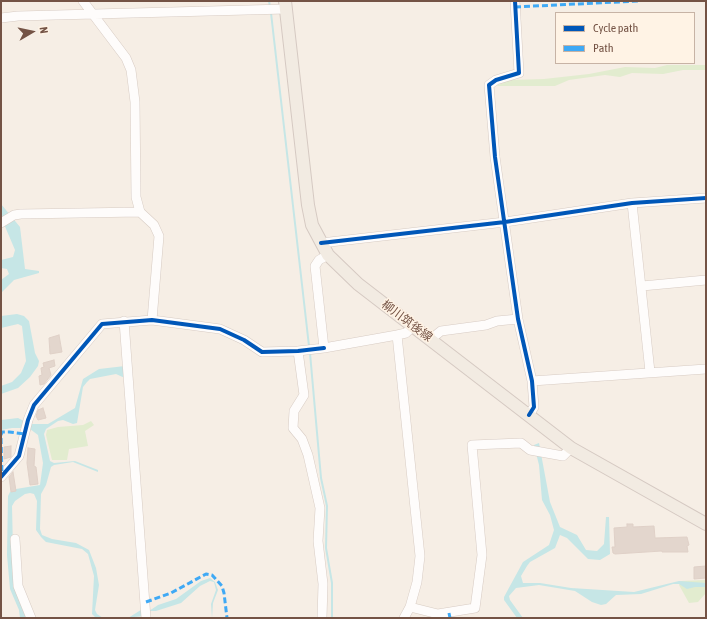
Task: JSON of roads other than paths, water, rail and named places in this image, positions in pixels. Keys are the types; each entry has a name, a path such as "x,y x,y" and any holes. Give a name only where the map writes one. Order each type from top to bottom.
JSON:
{"main road":[{"name":"柳川筑後線","path":"285,5 304,181 312,224 328,255 358,284 414,325 571,448 706,524"}],"street":[{"path":"83,1 126,58 131,70 135,102 135,184 140,212 154,225 159,236 152,320"},
{"path":"515,1 519,73 496,80 489,85 495,157 518,319 532,381 534,407 529,415"},
{"path":"1,18 18,16 285,5"},
{"path":"321,243 505,222 632,203 706,198"},
{"path":"632,203 650,372"},
{"path":"2,222 14,215 140,212"},
{"path":"324,348 315,266 319,260 328,255"},
{"path":"642,286 706,280"},
{"path":"431,339 441,331 486,325 497,321 518,319"},
{"path":"1,477 20,456 28,420 34,405 102,324 124,321 152,320 220,329 244,340 262,352 298,351 324,348 406,333 414,325"},
{"path":"124,321 146,618"},
{"path":"397,335 420,556 417,582 410,607 404,618"},
{"path":"298,351 304,395 294,411 293,428 302,439 308,455 320,508 318,542 323,584 322,618"},
{"path":"532,381 706,369"},
{"path":"410,607 438,614 475,608 482,555 472,445 521,443 530,450 563,456 571,448"},
{"path":"15,540 15,560 18,586 31,618"}],"water":[{"path":"1,204 20,227 25,269 39,271 39,273 14,280 1,293 1,280 9,274 7,269 1,268 1,260 13,257 15,250 1,217"},
{"path":"17,314 24,316 29,321 35,353 39,361 38,366 30,377 18,388 1,394 1,386 12,382 21,373 26,361 22,326 18,324 1,328 1,316"},
{"path":"125,366 127,379 116,374 90,379 87,382 83,387 77,423 73,424 63,420 58,421 46,429 44,434 50,461 54,463 75,461 98,470 98,472 73,462 54,465 51,467 46,485 41,494 40,529 42,535 52,539 76,543 89,550 96,568 99,585 95,610 97,614 103,618 96,618 92,614 94,576 88,554 82,549 46,542 41,537 36,530 37,501 34,494 30,493 25,494 15,501 12,506 13,550 26,618 20,618 19,610 10,589 7,555 8,496 10,492 16,489 40,485 43,463 38,435 30,429 24,428 1,430 1,420 18,418 30,424 48,424 75,408 83,379 99,369"},
{"path":"539,443 550,502 560,527 577,535 586,550 597,551 604,544 606,517 609,517 610,554 600,560 588,559 567,538 560,535 555,548 530,562 521,576 523,583 540,583 571,588 634,592 679,581 706,583 706,587 687,589 679,584 673,584 641,594 616,595 606,604 601,605 592,602 575,591 539,585 516,588 509,596 510,600 523,618 517,618 504,600 504,597 523,562 549,545 554,530 550,515 542,500 539,465 534,445"},
{"path":"210,578 215,582 218,590 213,603 212,618 211,604 216,590 214,582 210,581 200,586 181,603 156,611 149,611 158,605 176,599 201,581"},
{"path":"144,608 145,616 129,618"}],"waterway":[{"path":"269,1 270,7"},
{"path":"271,13 309,346"},
{"path":"310,353 321,478 327,506 326,548 332,583 332,618"}]}
